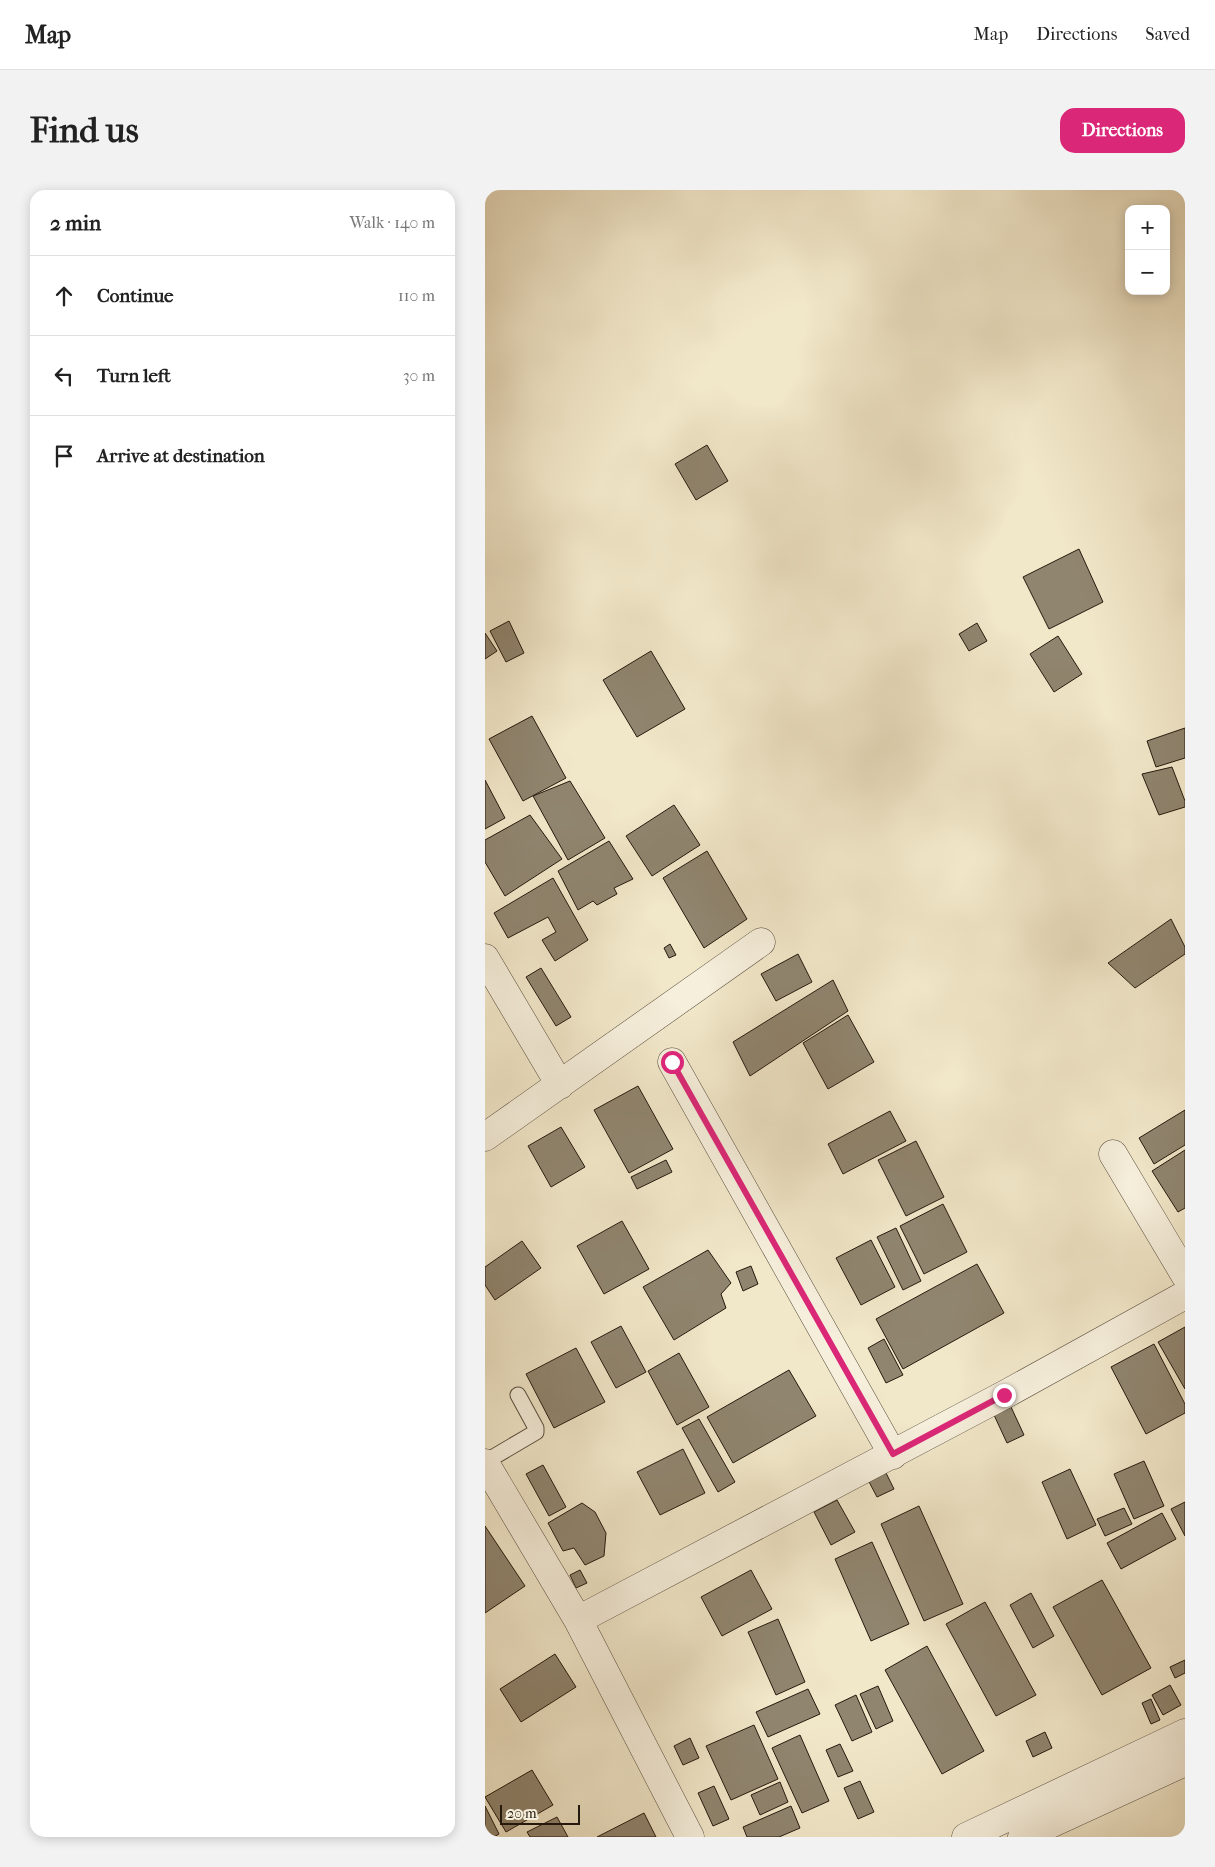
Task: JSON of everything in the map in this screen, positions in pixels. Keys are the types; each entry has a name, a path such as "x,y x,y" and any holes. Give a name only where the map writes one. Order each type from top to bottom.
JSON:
{"street":[{"path":"485,1137 761,942"},
{"path":"485,958 560,1085"},
{"path":"672,1062 893,1454"},
{"path":"1113,1154 1185,1275"},
{"path":"577,1620 1004,1395 1185,1294"},
{"path":"485,1462 577,1620 690,1837"},
{"path":"967,1837 1185,1733"},
{"path":"1022,1837 1185,1762"}],"lane":[{"path":"485,1462 536,1432 536,1428 517,1395"}],"building":[{"path":"707,445 728,481 696,500 675,464"},
{"path":"1079,549 1103,602 1049,629 1023,577"},
{"path":"509,621 524,653 506,662 490,631"},
{"path":"977,623 987,641 969,651 959,634"},
{"path":"485,633 497,651 485,659"},
{"path":"1058,636 1082,674 1054,692 1030,654"},
{"path":"651,651 685,709 637,737 603,680"},
{"path":"532,716 566,778 523,801 489,739"},
{"path":"1185,728 1185,758 1156,767 1147,741"},
{"path":"1172,767 1185,801 1185,807 1159,815 1142,774"},
{"path":"485,780 505,818 485,829"},
{"path":"570,781 605,838 568,860 533,796"},
{"path":"674,805 700,845 652,876 626,836"},
{"path":"530,815 562,859 505,896 485,862 485,840"},
{"path":"609,841 633,879 614,888 617,894 597,905 593,901 578,910 558,871"},
{"path":"707,851 747,919 704,948 663,878"},
{"path":"553,878 588,940 555,961 542,940 556,932 548,917 508,938 494,913"},
{"path":"1171,919 1185,947 1185,954 1135,988 1108,963"},
{"path":"670,944 676,955 669,958 664,948"},
{"path":"798,954 812,982 776,1001 761,974"},
{"path":"541,968 571,1017 556,1026 526,977"},
{"path":"833,980 848,1011 750,1076 733,1042"},
{"path":"848,1015 874,1062 828,1089 803,1043"},
{"path":"638,1086 673,1149 629,1173 594,1110"},
{"path":"1185,1110 1185,1145 1154,1164 1139,1138"},
{"path":"890,1111 906,1141 843,1174 828,1144"},
{"path":"561,1127 585,1167 551,1187 528,1146"},
{"path":"916,1141 944,1197 906,1216 878,1160"},
{"path":"1185,1150 1185,1208 1178,1212 1152,1171"},
{"path":"666,1160 672,1172 637,1189 631,1177"},
{"path":"943,1204 967,1252 924,1274 900,1226"},
{"path":"622,1221 649,1269 604,1294 577,1246"},
{"path":"896,1228 921,1281 903,1290 877,1237"},
{"path":"871,1240 895,1287 861,1305 836,1258"},
{"path":"522,1241 541,1268 495,1300 485,1285 485,1267"},
{"path":"708,1250 731,1283 721,1294 726,1308 674,1340 643,1287"},
{"path":"977,1264 1004,1313 903,1369 876,1319"},
{"path":"751,1266 758,1284 743,1291 736,1272"},
{"path":"621,1326 646,1372 616,1388 591,1342"},
{"path":"1185,1327 1185,1389 1158,1342"},
{"path":"884,1339 903,1375 886,1383 868,1348"},
{"path":"1154,1344 1185,1404 1185,1413 1146,1434 1111,1367"},
{"path":"576,1348 605,1402 554,1428 526,1374"},
{"path":"679,1353 709,1407 677,1425 648,1371"},
{"path":"789,1370 816,1416 733,1463 707,1417"},
{"path":"1011,1407 1024,1435 1007,1443 994,1415"},
{"path":"699,1419 735,1482 718,1492 682,1428"},
{"path":"683,1449 705,1493 660,1515 637,1472"},
{"path":"1144,1461 1164,1506 1134,1519 1114,1474"},
{"path":"543,1465 566,1507 549,1516 526,1474"},
{"path":"884,1469 894,1489 877,1497 867,1478"},
{"path":"1070,1469 1096,1525 1067,1539 1042,1482"},
{"path":"837,1500 855,1532 831,1545 814,1512"},
{"path":"1185,1502 1185,1536 1171,1509"},
{"path":"582,1503 595,1512 606,1533 604,1556 585,1565 574,1548 563,1551 548,1523"},
{"path":"919,1506 963,1604 924,1621 881,1524"},
{"path":"1124,1508 1132,1524 1105,1536 1097,1519"},
{"path":"1162,1513 1176,1539 1121,1569 1107,1543"},
{"path":"485,1526 525,1586 485,1613"},
{"path":"872,1542 909,1624 871,1641 835,1559"},
{"path":"580,1570 587,1583 576,1588 570,1575"},
{"path":"751,1570 772,1609 722,1636 701,1597"},
{"path":"1102,1580 1151,1668 1102,1695 1053,1607"},
{"path":"1031,1593 1054,1636 1033,1648 1010,1605"},
{"path":"985,1602 1036,1695 996,1716 946,1624"},
{"path":"778,1619 805,1682 776,1695 748,1632"},
{"path":"927,1646 984,1751 942,1774 885,1670"},
{"path":"555,1654 576,1687 521,1722 500,1689"},
{"path":"1185,1660 1185,1673 1175,1678 1170,1667"},
{"path":"1170,1685 1181,1705 1163,1715 1152,1695"},
{"path":"878,1686 893,1721 876,1729 860,1694"},
{"path":"808,1689 820,1714 768,1737 756,1712"},
{"path":"856,1695 872,1732 852,1741 835,1705"},
{"path":"1151,1699 1160,1720 1151,1724 1142,1703"},
{"path":"754,1725 778,1779 731,1800 706,1746"},
{"path":"1045,1732 1052,1748 1033,1757 1026,1741"},
{"path":"800,1735 829,1801 802,1813 772,1748"},
{"path":"690,1738 699,1758 683,1765 674,1746"},
{"path":"840,1744 853,1771 838,1777 826,1750"},
{"path":"532,1770 553,1805 506,1832 485,1797"},
{"path":"860,1781 874,1812 858,1819 844,1788"},
{"path":"780,1782 788,1802 760,1815 751,1795"},
{"path":"714,1786 729,1819 713,1826 698,1793"},
{"path":"485,1806 499,1834 494,1837 485,1837"},
{"path":"791,1806 800,1828 779,1837 747,1837 743,1827"},
{"path":"644,1813 656,1837 597,1837"},
{"path":"557,1817 568,1837 530,1837 527,1832"}],"route":[{"path":"672,1062 893,1454 1004,1395"}]}
